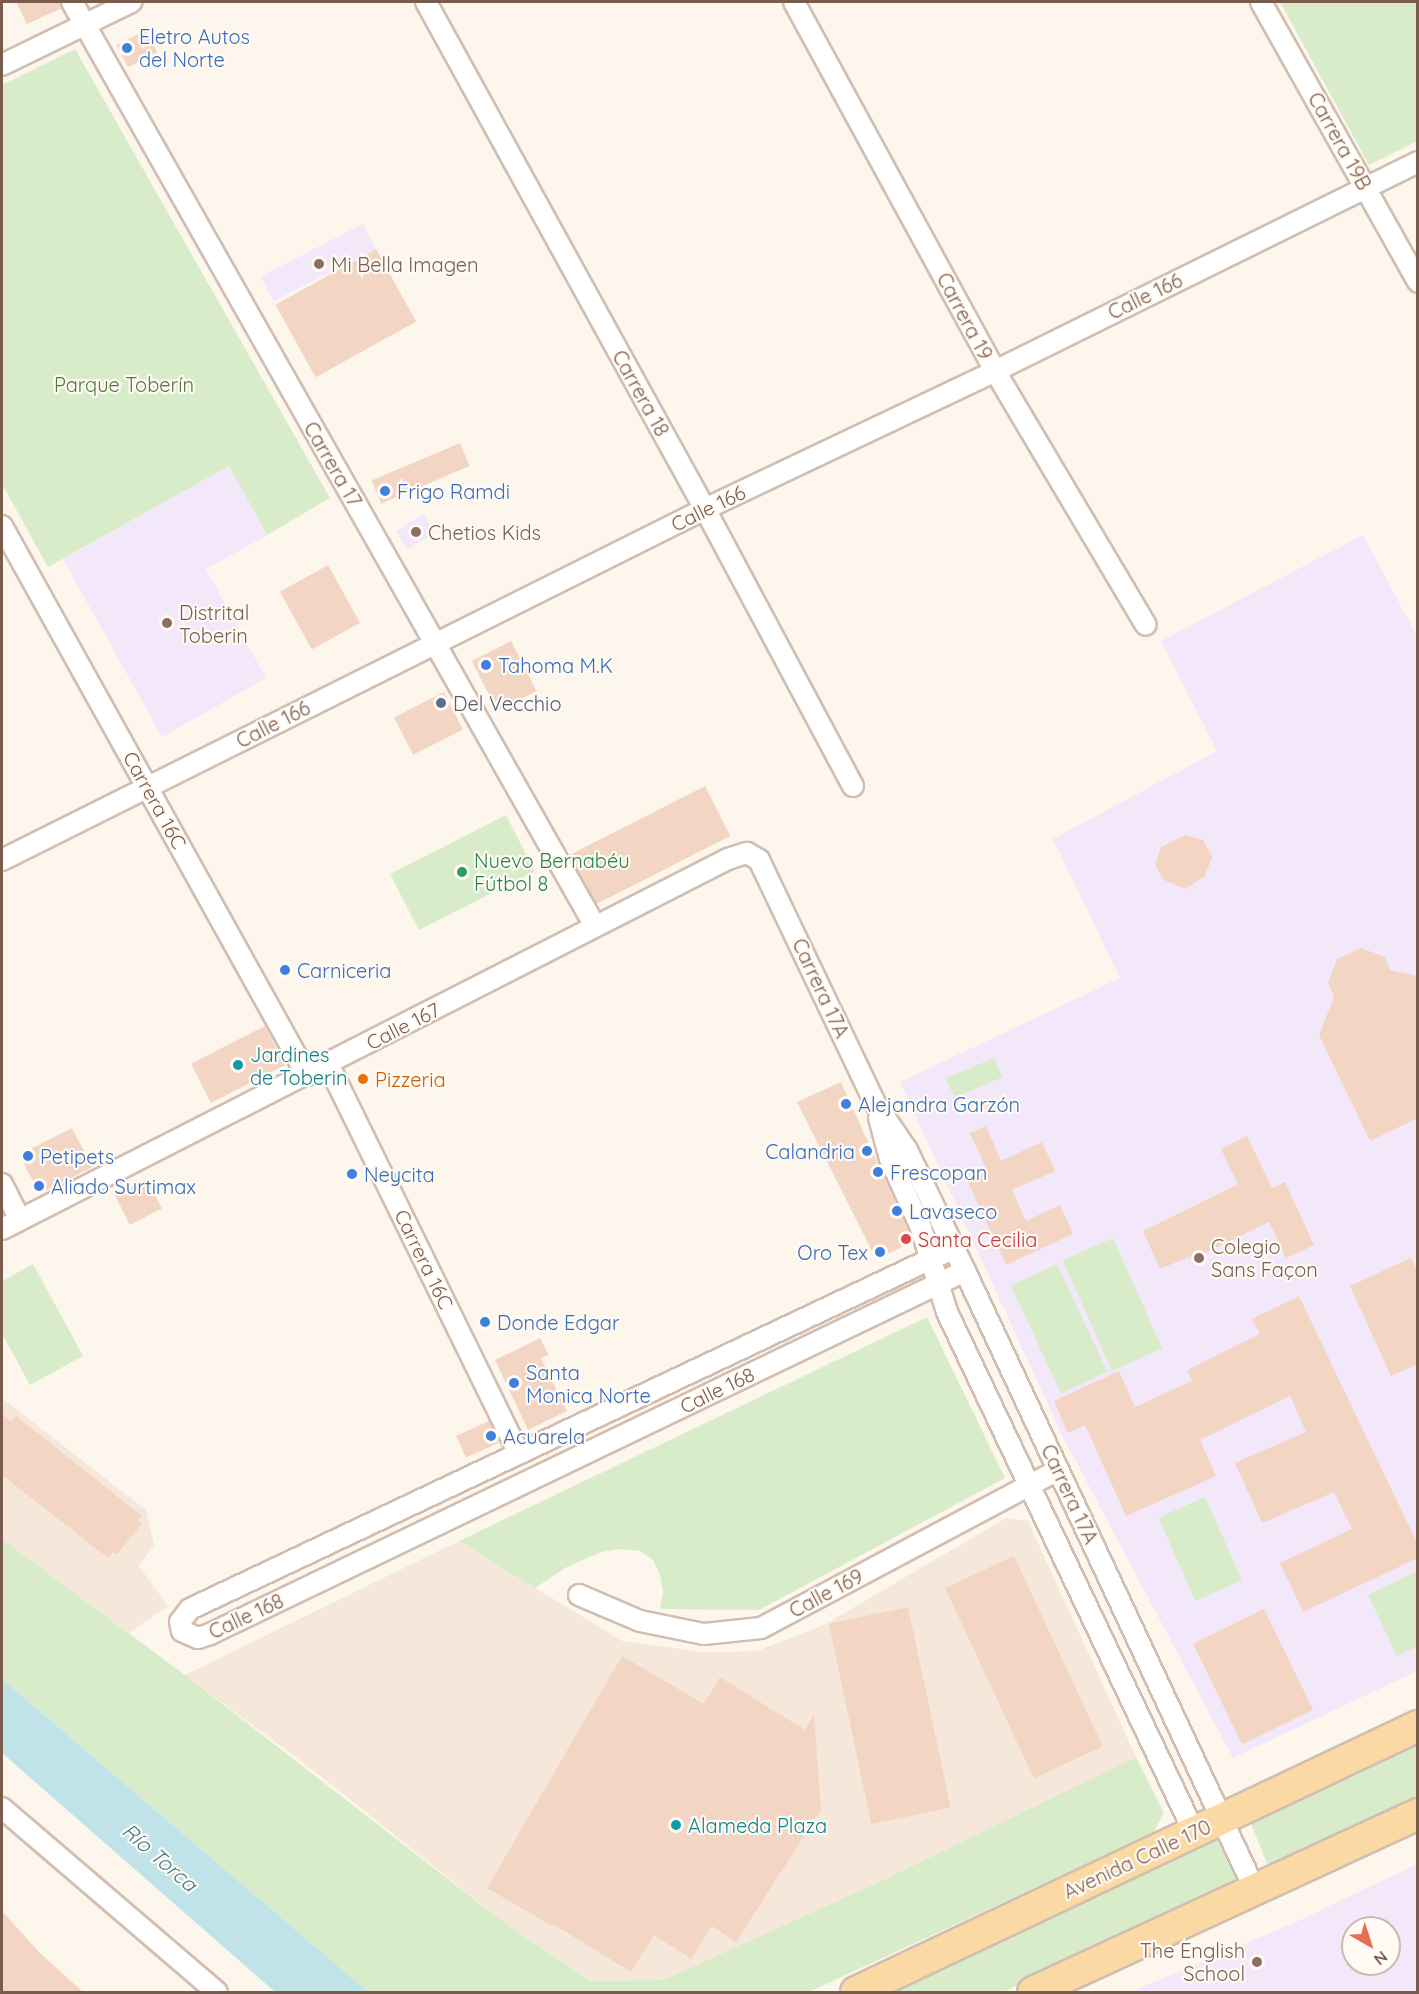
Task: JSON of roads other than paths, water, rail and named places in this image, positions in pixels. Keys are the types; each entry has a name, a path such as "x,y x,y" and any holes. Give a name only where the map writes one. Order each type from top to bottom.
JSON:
{"main road":[{"name":"Avenida Calle 170","path":"856,1992 1418,1726"},
{"path":"1032,1992 1418,1814"}],"street":[{"name":"Carrera 17","path":"72,2 595,926"},
{"path":"2,64 131,2"},
{"name":"Carrera 18","path":"426,2 705,509 853,786"},
{"name":"Carrera 19","path":"794,2 995,371 1146,625"},
{"name":"Carrera 19B","path":"1261,2 1418,282"},
{"name":"Calle 166","path":"2,860 705,509 995,371 1418,162"},
{"name":"Carrera 16C","path":"2,526 307,1075"},
{"name":"Calle 167","path":"2,1229 728,858 747,853 759,860 768,872"},
{"name":"Carrera 17A","path":"768,872 875,1103 907,1150 954,1248 1255,1890"},
{"name":"Carrera 16C","path":"328,1064 519,1454"},
{"name":"Carrera 17A","path":"875,1103 890,1159 921,1228 948,1312 1194,1832"},
{"path":"2,1184 20,1220"},
{"name":"Calle 168","path":"954,1248 190,1609 180,1622 182,1631 198,1638 210,1634 965,1271"},
{"name":"Calle 169","path":"579,1595 640,1621 704,1634 761,1628 1058,1470"},
{"path":"2,1808 217,1992"}],"water":[{"name":"Río Torca","path":"2,1679 368,1992 275,1992 2,1753"}],"place":[{"name":"Eletro Autos del Norte","path":"127,48"},
{"name":"Mi Bella Imagen","path":"319,264"},
{"name":"Frigo Ramdi","path":"385,491"},
{"name":"Chetios Kids","path":"416,532"},
{"name":"Distrital Toberin","path":"167,623"},
{"name":"Tahoma M.K","path":"486,665"},
{"name":"Del Vecchio","path":"441,703"},
{"name":"Nuevo Bernabéu Fútbol 8","path":"462,872"},
{"name":"Carniceria","path":"285,970"},
{"name":"Jardines de Toberin","path":"238,1065"},
{"name":"Pizzeria","path":"363,1079"},
{"name":"Alejandra Garzón","path":"846,1104"},
{"name":"Calandria","path":"867,1151"},
{"name":"Petipets","path":"28,1156"},
{"name":"Frescopan","path":"878,1172"},
{"name":"Neycita","path":"352,1174"},
{"name":"Aliado Surtimax","path":"39,1186"},
{"name":"Lavaseco","path":"897,1211"},
{"name":"Santa Cecilia","path":"906,1239"},
{"name":"Oro Tex","path":"880,1252"},
{"name":"Colegio Sans Façon","path":"1199,1258"},
{"name":"Donde Edgar","path":"485,1322"},
{"name":"Santa Monica Norte","path":"514,1383"},
{"name":"Acuarela","path":"491,1436"},
{"name":"Alameda Plaza","path":"676,1825"},
{"name":"The English School","path":"1257,1962"}],"park label":[{"name":"Parque Toberín","path":"124,384"}]}
